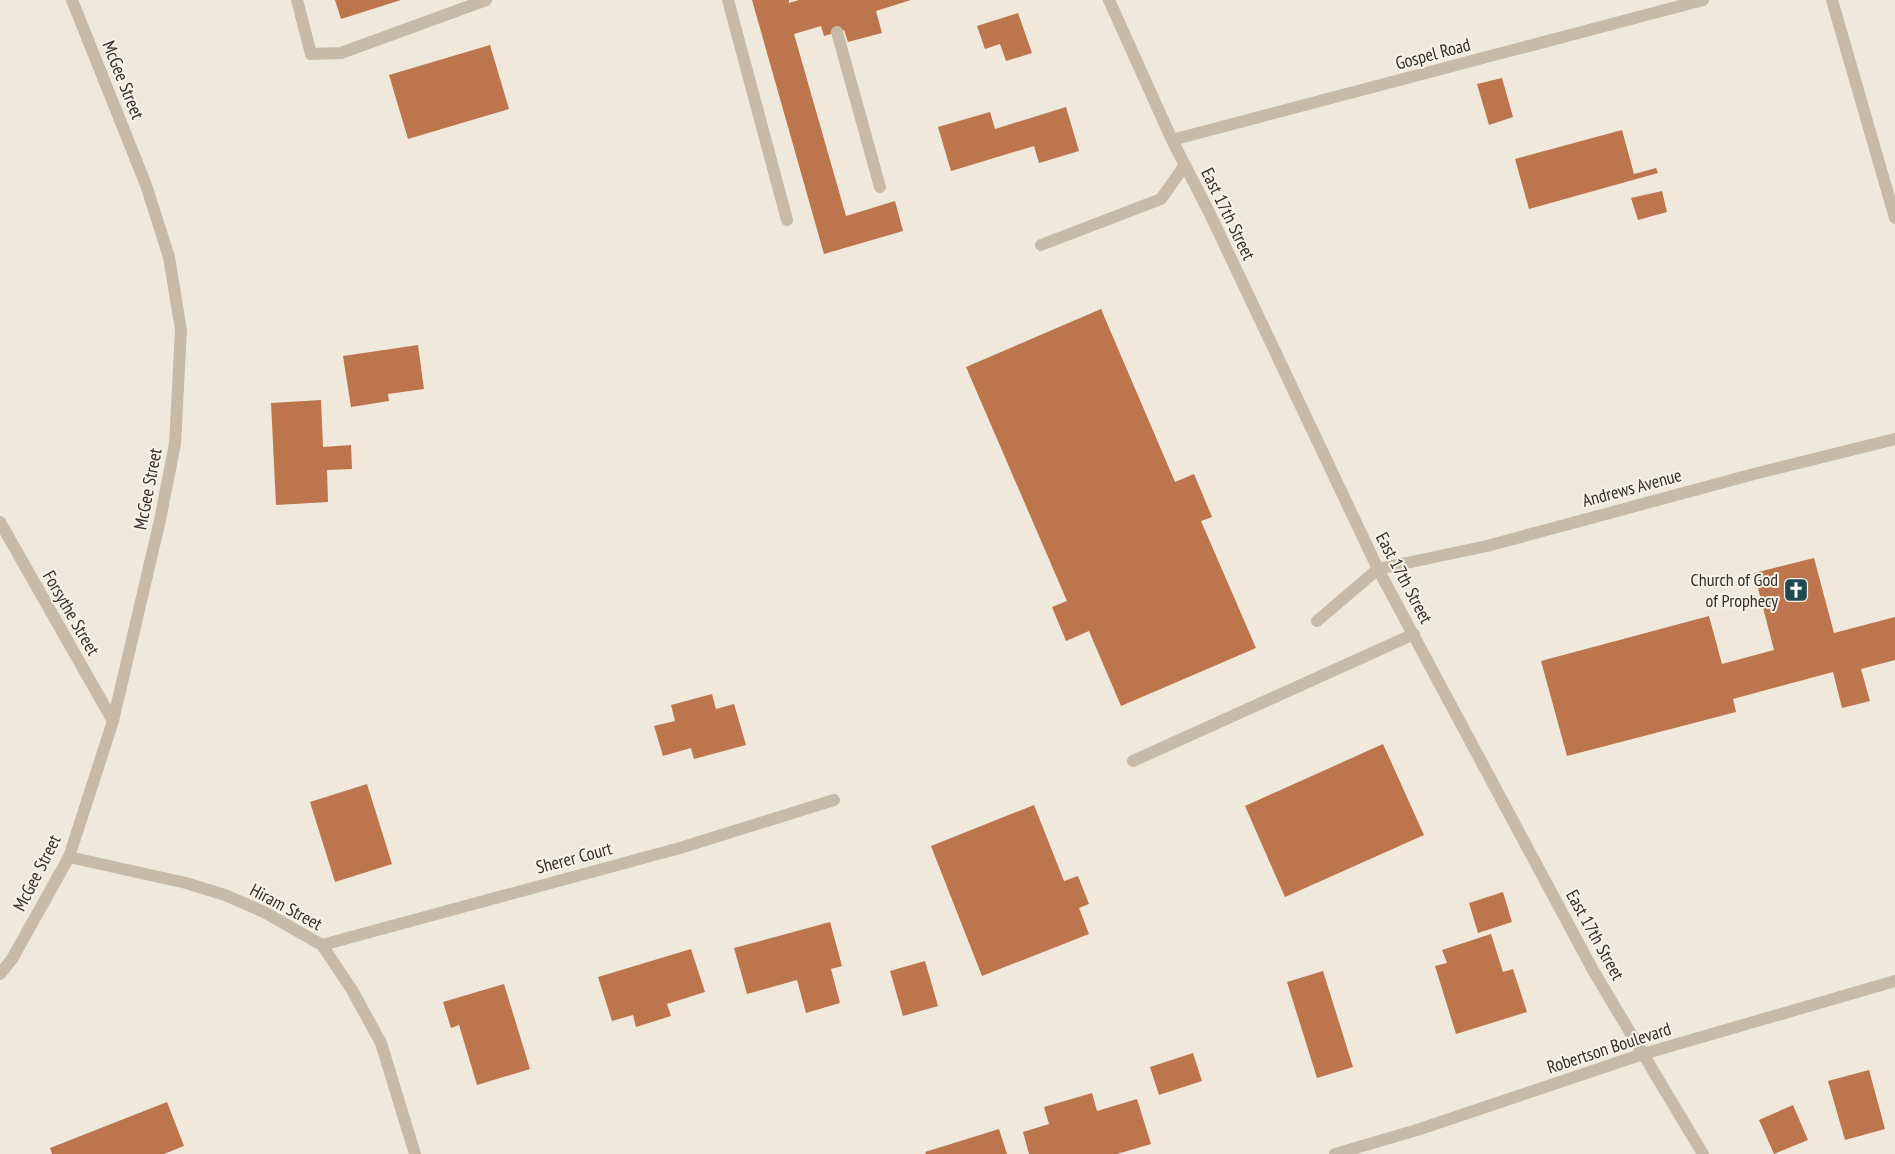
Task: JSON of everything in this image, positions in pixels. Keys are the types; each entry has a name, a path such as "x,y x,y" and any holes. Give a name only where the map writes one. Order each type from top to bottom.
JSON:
{"street":[{"name":"McGee Street","path":"0,974 12,959 69,858 112,721 160,520 175,444 181,330 169,257 159,221 72,0"},
{"path":"297,0 311,54 341,53 486,0"},
{"path":"728,0 787,220"},
{"name":"East 17th Street","path":"1109,0 1172,140 1378,570 1594,972 1703,1154"},
{"name":"Gospel Road","path":"1172,140 1703,0"},
{"path":"1832,0 1895,218"},
{"path":"837,32 880,188"},
{"path":"1041,245 1161,199 1185,165"},
{"name":"Andrews Avenue","path":"1378,570 1487,546 1754,474 1895,439"},
{"name":"Forsythe Street","path":"0,522 112,721"},
{"path":"1317,621 1378,570"},
{"path":"1133,761 1414,634"},
{"name":"Sherer Court","path":"322,945 680,848 834,800"},
{"name":"Hiram Street","path":"69,858 186,883 225,896 264,912 322,945 352,990 381,1043 415,1154"},
{"name":"Robertson Boulevard","path":"1335,1154 1417,1130 1643,1054 1895,981"}],"building":[{"path":"335,0 401,0 341,19"},
{"path":"752,0 789,0 789,3 799,0 911,0 876,11 882,33 848,42 844,30 824,36 821,26 794,34 846,216 895,201 903,231 824,254"},
{"path":"1018,13 1032,53 1006,61 1000,44 985,49 977,26"},
{"path":"490,45 509,109 408,139 389,75"},
{"path":"1502,78 1513,117 1489,125 1477,84"},
{"path":"1066,107 1079,151 1039,163 1034,146 951,171 938,127 990,112 995,129"},
{"path":"1622,130 1634,174 1656,168 1658,173 1529,209 1515,159"},
{"path":"1662,191 1667,212 1638,220 1631,198"},
{"path":"1101,309 1175,482 1194,474 1212,517 1201,521 1256,648 1121,706 1089,631 1066,641 1052,607 1067,601 966,367"},
{"path":"418,345 424,389 388,394 389,401 351,407 343,356"},
{"path":"321,400 323,447 351,445 352,469 327,470 328,502 276,505 271,403"},
{"path":"1814,558 1834,633 1895,617 1895,660 1861,669 1870,701 1842,708 1833,672 1733,699 1736,712 1567,756 1541,661 1709,616 1722,664 1774,650 1754,573"},
{"path":"712,694 716,709 734,704 746,745 694,759 691,748 663,756 654,726 675,721 671,705"},
{"path":"1383,744 1424,835 1285,897 1245,806"},
{"path":"367,784 392,864 335,882 310,802"},
{"path":"1034,805 1064,881 1078,876 1089,904 1079,908 1089,934 982,976 931,846"},
{"path":"1503,892 1512,922 1478,933 1469,903"},
{"path":"830,922 842,966 831,969 840,1003 806,1013 797,980 747,994 734,948"},
{"path":"1491,934 1503,972 1513,969 1527,1012 1456,1034 1435,966 1447,963 1442,950"},
{"path":"691,949 705,992 667,1004 671,1016 636,1027 633,1015 612,1021 598,977"},
{"path":"925,961 938,1006 903,1016 890,971"},
{"path":"1323,971 1353,1067 1317,1078 1287,982"},
{"path":"504,984 530,1069 477,1085 459,1025 451,1028 443,1002"},
{"path":"1193,1053 1202,1081 1159,1095 1150,1067"},
{"path":"1869,1070 1885,1129 1845,1140 1828,1081"},
{"path":"1092,1093 1097,1111 1137,1099 1151,1144 1117,1154 1029,1154 1023,1132 1049,1124 1044,1107"},
{"path":"167,1102 184,1146 164,1154 52,1154 50,1148"},
{"path":"1793,1105 1808,1140 1774,1154 1759,1120"},
{"path":"999,1129 1007,1154 926,1154 925,1152"}],"place":[{"name":"Church of God of Prophecy","path":"1796,590"}]}
